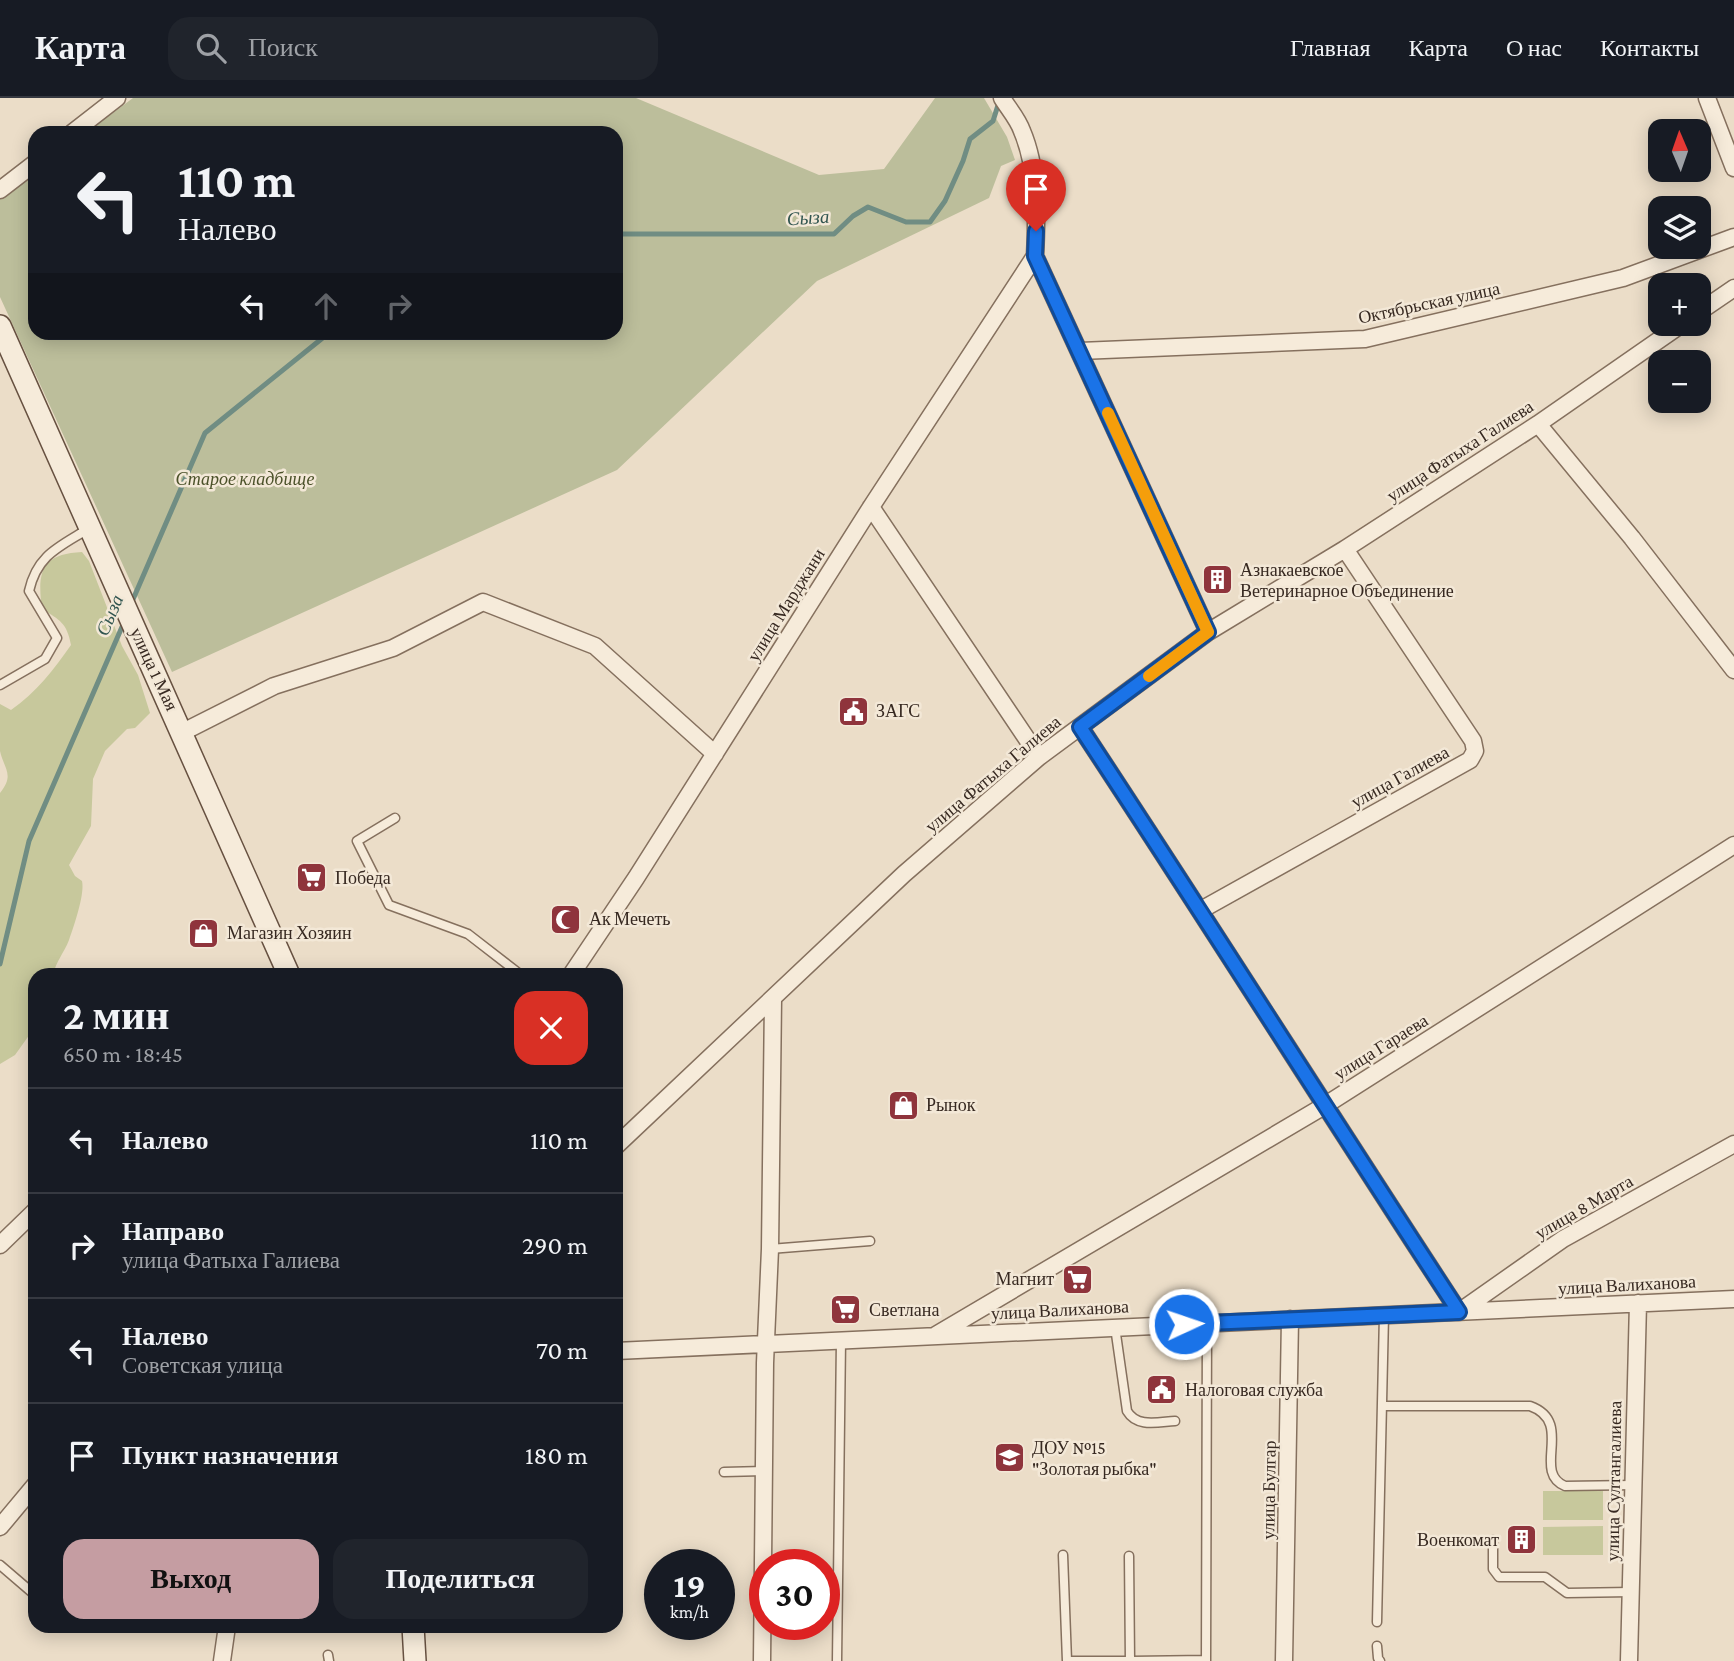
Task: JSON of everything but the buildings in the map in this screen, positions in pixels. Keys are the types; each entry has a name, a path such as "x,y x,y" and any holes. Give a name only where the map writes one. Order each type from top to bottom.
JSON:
{"main road":[{"name":"улица 1 Мая","path":"0,326 94,525 286,968"},
{"path":"413,1633 415,1661"}],"street":[{"path":"81,126 117,98"},
{"path":"1002,98 1022,131 1037,206 1035,256 1208,632"},
{"path":"1707,98 1734,167"},
{"path":"0,190 28,168"},
{"name":"Октябрьская улица","path":"1080,351 1365,339 1623,278 1734,237"},
{"name":"улица Марджани","path":"576,968 1035,256"},
{"path":"1711,304 1734,288"},
{"name":"улица Фатыха Галиева","path":"623,1139 904,874 1039,757 1208,632 1345,549 1538,424 1665,336"},
{"path":"1538,424 1632,538 1734,670"},
{"path":"871,507 1039,757"},
{"name":"улица Галиева","path":"1201,910 1470,760 1475,751 1473,741 1345,549"},
{"path":"183,732 274,686 393,648 483,602 595,646 715,754"},
{"path":"1080,727 1459,1312"},
{"name":"улица Гараева","path":"934,1336 1324,1106 1734,845"},
{"path":"762,1661 773,999"},
{"name":"улица 8 Марта","path":"1459,1312 1563,1239 1734,1144"},
{"path":"0,1245 28,1218"},
{"name":"улица Валиханова","path":"623,1350 1734,1299"},
{"name":"улица Султангалиева","path":"1629,1661 1638,1303"},
{"name":"улица Булгар","path":"1284,1661 1290,1319"},
{"path":"0,1527 28,1499"},
{"path":"222,1661 227,1633"}],"lane":[{"path":"0,685 45,659 57,638 29,591 33,576 44,557 94,525"},
{"path":"395,818 357,841 389,905 468,934 513,968"},
{"path":"770,1249 870,1241"},
{"path":"1377,1622 1384,1315"},
{"path":"1063,1555 1067,1661 1206,1660 1207,1323"},
{"path":"1115,1327 1130,1417 1144,1423 1175,1421"},
{"path":"837,1661 841,1340"},
{"path":"1383,1406 1530,1406 1546,1415 1551,1423 1552,1473 1559,1483 1565,1486 1633,1485"},
{"path":"724,1472 764,1471"},
{"path":"1493,1540 1493,1569 1499,1577 1545,1577 1567,1593 1631,1592"},
{"path":"1129,1556 1130,1661"},
{"path":"0,1565 28,1589"},
{"path":"1377,1646 1380,1661"}],"green space":[{"name":"Старое кладбище","path":"133,98 636,98 819,175 884,169 935,98 984,98 1007,137 1015,160 1001,166 989,198 817,281 617,470 172,672 0,297 0,198 28,177 28,340 623,340 623,126 95,126"},
{"path":"82,552 89,561 122,646 138,675 150,713 135,728 127,729 105,751 93,779 91,826 69,865 75,876 82,881 83,887 74,927 55,968 28,968 28,1037 15,1055 0,1064 0,793 8,777 0,751 0,704 11,710 29,696 71,645 62,623 42,609 40,585 45,567 50,561"},
{"path":"1543,1491 1603,1491 1603,1520 1543,1520"},
{"path":"1603,1526 1603,1555 1543,1555 1543,1527"}],"waterway":[{"name":"Сыза","path":"623,234 834,234 853,216 868,207 906,222 930,222 945,201 970,139 993,121 999,102"},
{"name":"Сыза","path":"131,604 205,433 320,340"},
{"name":"Сыза","path":"0,964 29,841 125,620"}],"slow traffic":[{"path":"1108,413 1208,632 1149,676"}],"place":[{"name":"Азнакаевское Ветеринарное Объединение","path":"1217,580"},
{"name":"ЗАГС","path":"853,711"},
{"name":"Победа","path":"312,878"},
{"name":"Ак Мечеть","path":"566,919"},
{"name":"Магазин Хозяин","path":"204,933"},
{"name":"Рынок","path":"903,1105"},
{"name":"Магнит","path":"1077,1279"},
{"name":"Светлана","path":"846,1310"},
{"name":"Налоговая служба","path":"1162,1390"},
{"name":"ДОУ №15 \"Золотая рыбка\"","path":"1009,1458"},
{"name":"Военкомат","path":"1522,1540"}],"route":[{"path":"1036,231 1035,256 1208,632 1080,727 1459,1312 1184,1324"}]}
